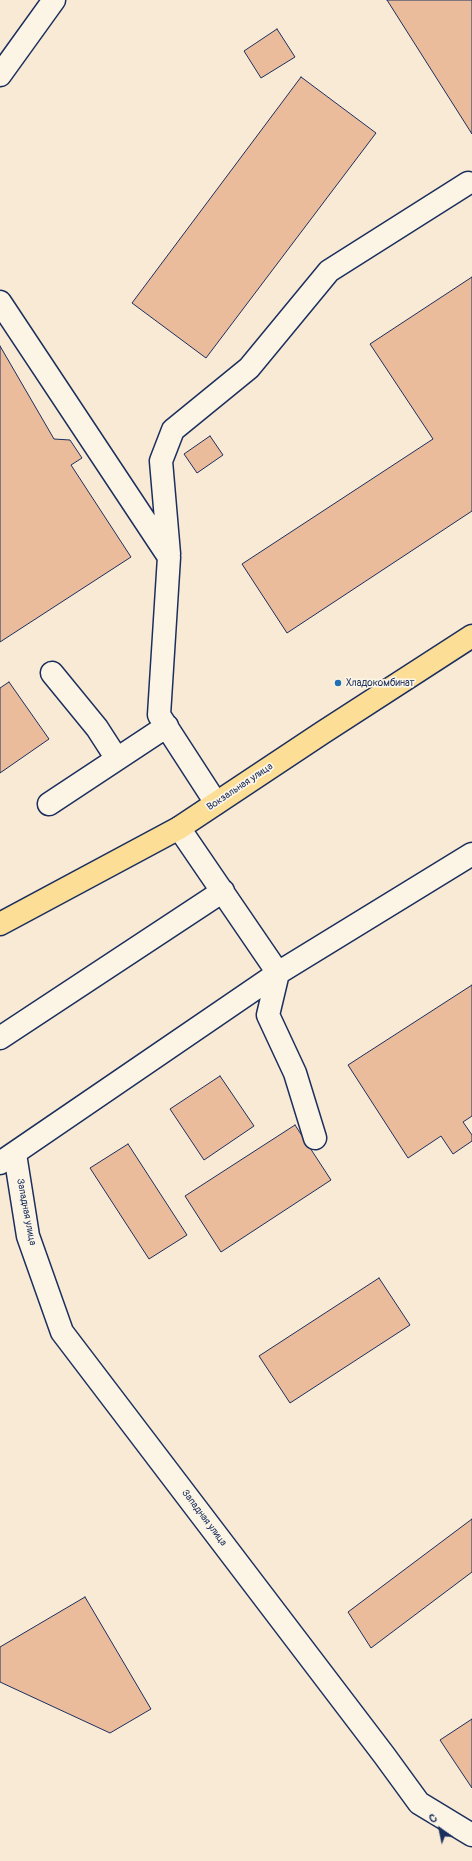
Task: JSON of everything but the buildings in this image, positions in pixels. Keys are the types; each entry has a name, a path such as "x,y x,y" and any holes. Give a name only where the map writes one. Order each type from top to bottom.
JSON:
{"main road":[{"name":"Вокзальная улица","path":"0,924 179,828 472,636"}],"street":[{"path":"0,75 54,0"},
{"path":"216,803 160,715 169,557 161,461 173,430 249,368 329,271 468,183"},
{"path":"0,302 169,557"},
{"path":"52,673 97,728 117,759"},
{"path":"49,804 167,726"},
{"path":"179,828 278,973 268,1015 295,1073 315,1138"},
{"path":"7,1159 278,973 472,854"},
{"path":"0,1038 223,892"},
{"name":"Западная улица","path":"7,1159 28,1236 62,1332 419,1803 472,1835"}],"place":[{"name":"Хладокомбинат","path":"338,683"}]}
